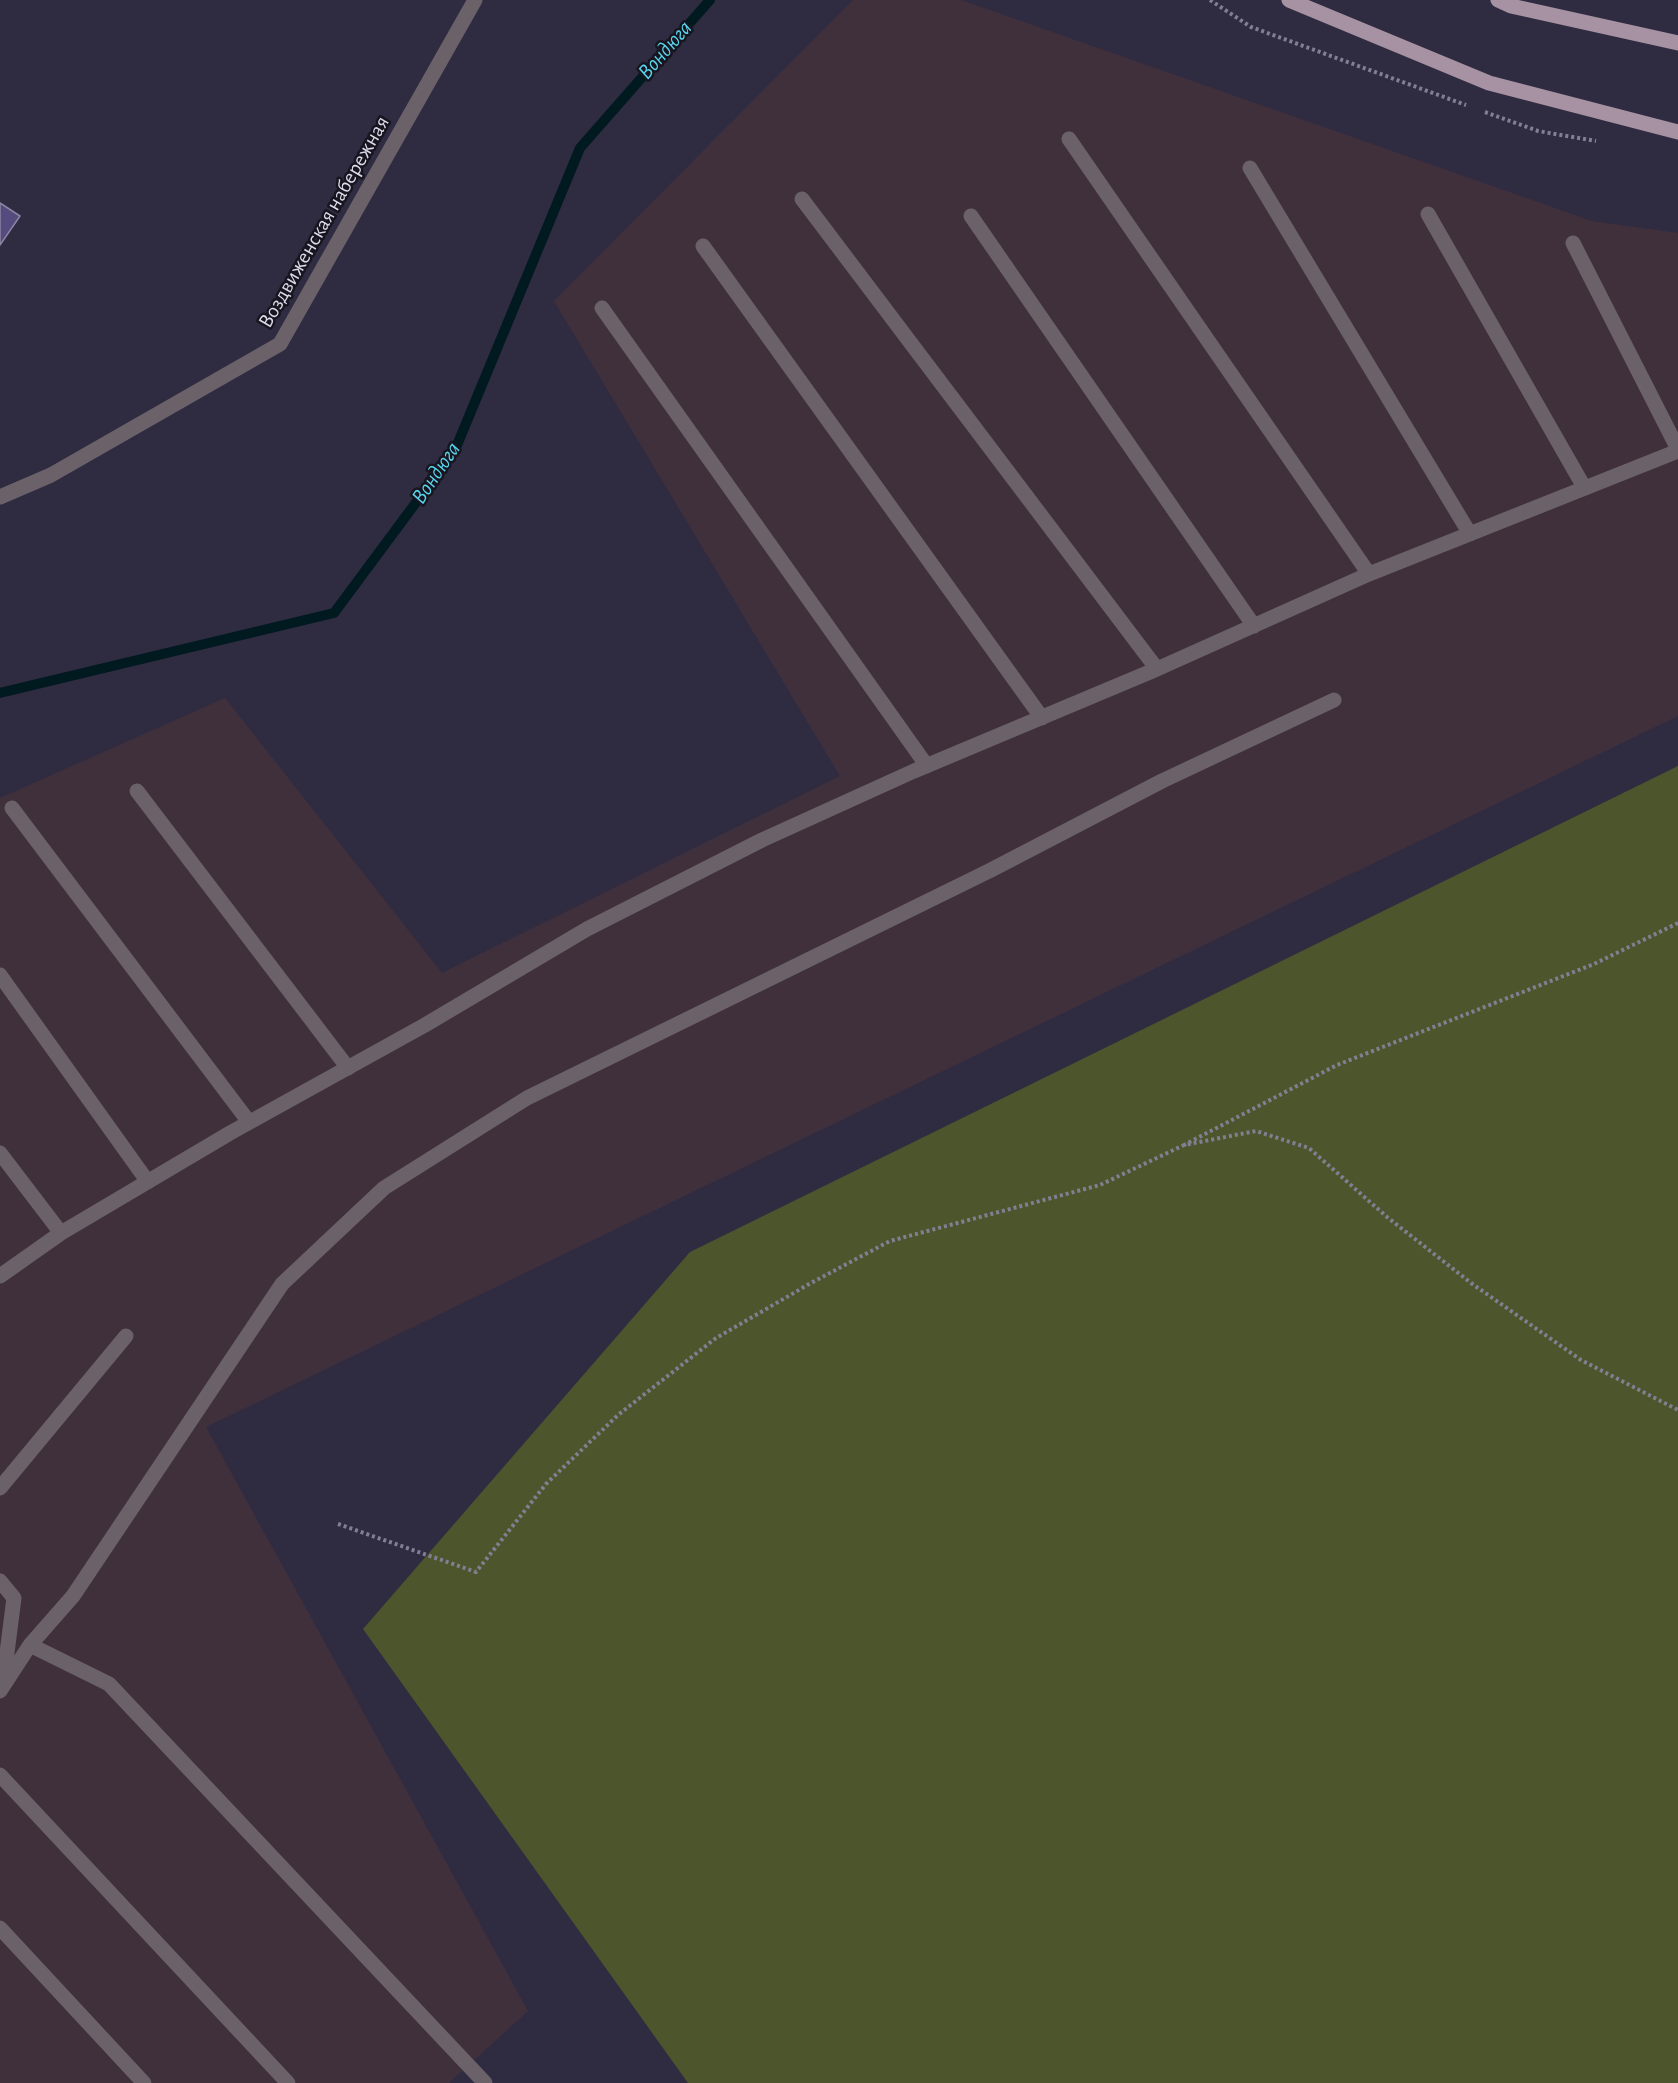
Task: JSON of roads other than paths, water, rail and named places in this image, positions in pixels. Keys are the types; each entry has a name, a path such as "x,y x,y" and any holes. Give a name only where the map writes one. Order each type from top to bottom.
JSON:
{"main road":[{"path":"1289,0 1489,83 1678,132"},
{"path":"1498,0 1511,6 1678,43"}],"street":[{"name":"Воздвиженская набережная","path":"0,497 51,475 280,344 475,0"},
{"path":"1069,139 1369,574"},
{"path":"1250,168 1470,534"},
{"path":"802,199 1157,669"},
{"path":"1428,214 1584,487"},
{"path":"971,216 1254,626"},
{"path":"0,1276 61,1233 249,1122 425,1025 587,929 762,840 927,766 1157,669 1369,574 1678,450 1573,243"},
{"path":"703,246 1042,718"},
{"path":"602,308 927,766"},
{"path":"1,1689 30,1645 73,1596 282,1284 384,1188 527,1098 991,870 1162,781 1334,700"},
{"path":"137,791 348,1068"},
{"path":"12,808 249,1122"},
{"path":"0,975 148,1182"},
{"path":"0,1153 61,1233"},
{"path":"0,1488 126,1336"},
{"path":"0,1581 14,1598 1,1689"},
{"path":"30,1645 109,1684 485,2083"},
{"path":"0,1775 288,2083"},
{"path":"0,1928 144,2083"}],"waterway":[{"name":"Вондюга","path":"0,693 334,613 455,450 580,148 710,0"}]}
